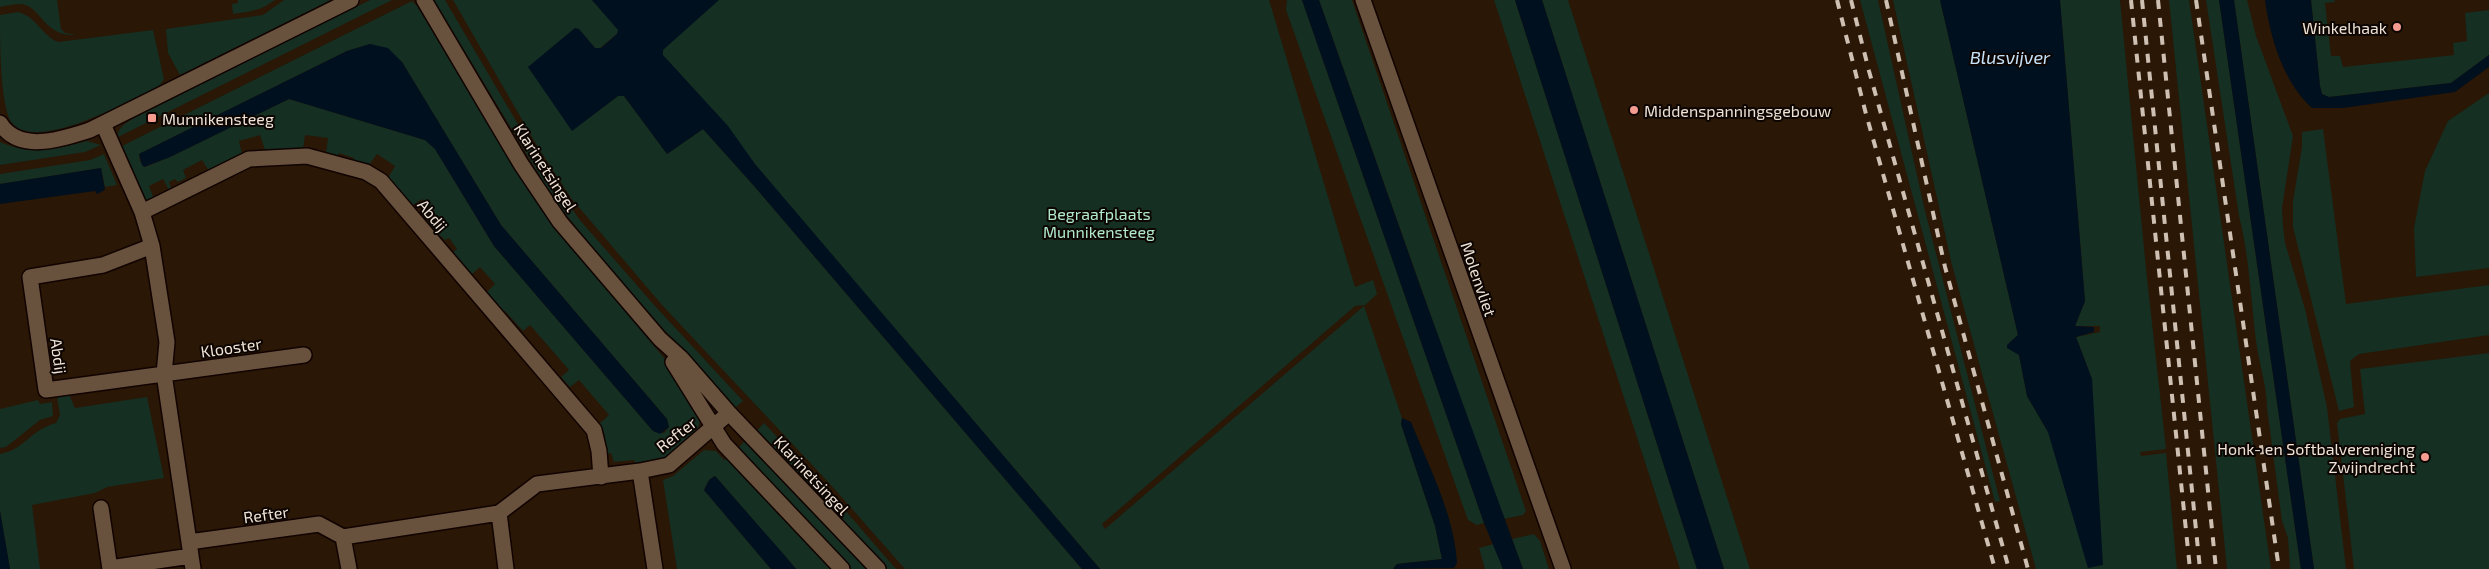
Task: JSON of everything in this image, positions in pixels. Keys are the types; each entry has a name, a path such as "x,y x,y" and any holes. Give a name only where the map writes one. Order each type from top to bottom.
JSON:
{"street":[{"path":"2,129 20,140 36,142 65,137 103,124 351,0"},
{"name":"Klarinetsingel","path":"424,0 536,189 574,240 660,339 681,358 729,413 878,569"},
{"name":"Molenvliet","path":"1362,0 1563,569"},
{"path":"101,508 110,569 191,556 164,374 168,342 152,246 142,212 103,124"},
{"name":"Abdij","path":"142,212 249,159 307,156 366,172 381,181 594,430 599,451 601,477"},
{"name":"Abdij","path":"152,246 103,265 30,277 46,390 164,374"},
{"name":"Klarinetsingel","path":"660,339 724,444 842,569"},
{"name":"Klooster","path":"164,374 304,355"},
{"name":"Refter","path":"191,556 319,524 344,538 499,513 537,484 601,477 668,465 729,413"},
{"path":"640,471 655,569"},
{"path":"499,513 506,569"},
{"path":"344,538 349,569"}],"green space":[{"path":"0,0 57,0 61,29 65,33 76,35 65,34 56,31 27,6 18,4 0,7"},
{"path":"238,0 275,0 256,10 233,14 232,4 238,3"},
{"path":"284,0 331,0 180,75 168,53 166,29 263,15"},
{"path":"370,0 392,0 118,137 121,128 134,118"},
{"path":"434,0 445,0 539,160 579,219 655,306 743,401 734,409 606,264 555,201"},
{"path":"453,0 592,0 619,30 617,34 600,48 595,48 579,30 572,130 618,96 624,96 667,154 703,129 755,187 1082,569 905,569 830,484 662,305 571,198 539,149"},
{"name":"Begraafplaats Munnikensteeg","path":"706,0 1269,0 1355,287 1373,280 1377,294 1364,306 1402,418 1401,424 1435,526 1442,559 1397,564 1393,569 1100,569 878,309 651,52","holes":["1364,305 1105,529 1102,524 1355,306"]},
{"path":"1287,0 1302,0 1484,523 1477,525 1468,520 1286,10"},
{"path":"1319,0 1352,0 1526,511 1523,515 1503,519"},
{"path":"1494,0 1515,0 1697,569 1680,569"},
{"path":"1542,0 1568,0 1750,569 1724,569"},
{"path":"1860,0 1878,0 1925,211 2000,501 1995,502"},
{"path":"1893,0 1940,0 2018,335 2007,345 2019,355 2027,396 2048,432 2092,379 2076,337 2100,332 2100,326 2075,326 2085,301 2060,0 2120,0 2146,269 2166,449 2140,452 2141,456 2166,453 2177,569 2036,569 1952,265"},
{"path":"2169,0 2189,0 2271,569 2227,569"},
{"path":"2206,0 2219,0 2301,569 2290,569 2288,538 2282,521 2266,391 2256,341 2245,246"},
{"path":"2234,0 2247,0 2256,36 2293,136 2282,208 2285,243 2305,309 2327,407 2346,569 2314,569"},
{"path":"2311,0 2334,0 2335,2 2325,3 2331,56 2340,56 2343,67 2454,55 2453,43 2467,41 2465,13 2489,10 2489,55 2451,83 2329,97 2322,94 2320,86"},
{"path":"412,1 417,6 528,190 555,227 674,370 700,418 698,431 666,458 635,464 634,460 614,462 611,453 607,454 604,433 598,425 609,415 579,380 570,387 561,377 569,370 530,325 523,331 505,311 502,312 486,293 495,284 480,267 471,275 452,253 457,249 449,238 445,240 427,224 436,215 422,199 412,206 388,178 395,166 377,154 368,166 353,161 354,158 339,153 338,156 326,153 328,138 305,135 303,149 265,150 260,135 239,141 242,154 209,171 202,160 183,170 186,178 178,182 175,179 169,182 171,188 169,190 163,179 149,186 154,199 146,201 120,147","holes":["370,44 402,62 501,225 667,419 669,427 664,433 653,431 494,246 435,149 425,140 289,99 170,157 145,167 140,161 139,154 347,51"]},
{"path":"18,12 30,18 47,35 58,42 153,30 164,79 159,86 105,113 81,122 58,129 37,132 20,129 9,118 6,108 2,82 0,39 0,15"},
{"path":"2489,93 2489,268 2416,277 2414,228 2425,171 2448,121"},
{"path":"2323,129 2346,304 2489,285 2489,335 2359,354 2350,361 2354,407 2339,411 2293,227 2293,201 2302,147 2302,132"},
{"path":"87,141 101,145 85,152 0,165 0,142 23,149 44,150"},
{"path":"104,154 117,185 105,187 101,168 0,184 0,174 90,160"},
{"name":"Honk- en Softbalvereniging Zwijndrecht","path":"2489,353 2489,569 2354,569 2337,423 2340,419 2365,414 2360,369"},
{"path":"69,394 75,408 147,397 164,478 107,487 95,493 32,505 40,569 10,569 0,511 0,454 8,452 40,430 56,423 60,415 57,397"},
{"path":"38,400 40,404 52,402 53,416 40,420 6,447 0,448 0,409"},
{"path":"764,423 837,501 896,569 884,569 755,433"},
{"path":"747,439 871,569 850,569 736,450"},
{"path":"704,450 716,451 724,460 729,457 836,569 796,569 715,476 709,480 704,490 771,569 677,569 663,480 673,476"},
{"path":"1534,534 1540,541 1549,569 1523,569 1512,539"},
{"path":"1494,544 1503,569 1485,569 1479,548"}],"water":[{"path":"592,0 719,0 663,50 663,55 728,126 755,164 1100,569 1082,569 755,187 703,129 667,154 624,96 618,96 572,131 528,67 575,28 579,29 595,48 601,48 617,34 618,30"},
{"path":"1302,0 1319,0 1523,569 1503,569 1484,523"},
{"path":"1515,0 1542,0 1724,569 1697,569"},
{"name":"Blusvijver","path":"1940,0 2060,0 2085,301 2075,326 2094,327 2094,332 2076,337 2092,379 2103,565 2088,568 2048,432 2027,396 2019,355 2007,348 2007,345 2018,335"},
{"path":"2219,0 2234,0 2314,569 2301,569"},
{"path":"2265,0 2311,0 2320,86 2322,94 2329,97 2451,83 2489,55 2489,67 2455,92 2343,108 2312,108 2293,85 2286,72 2274,44"},
{"path":"370,44 388,48 402,62 501,225 667,419 669,427 660,434 653,431 494,246 435,149 425,140 289,99 170,157 144,167 142,165 139,154 347,51"},
{"path":"101,168 105,190 97,194 95,191 0,204 0,184"},
{"path":"1402,418 1411,422 1446,509 1455,545 1457,563 1454,568 1393,569 1397,564 1442,559 1435,526 1401,424"},
{"path":"715,476 796,569 771,569 704,490 709,480"},
{"path":"0,511 10,569 0,569"}],"railway":[{"path":"1837,0 1866,114 1995,569"},
{"path":"1851,0 1869,71 2009,569"},
{"path":"1886,0 1945,267 2028,569"},
{"path":"2131,0 2190,569"},
{"path":"2142,0 2200,569"},
{"path":"2158,0 2216,569"},
{"path":"2196,0 2279,569"}],"place":[{"name":"Winkelhaak","path":"2397,27"},
{"name":"Middenspanningsgebouw","path":"1634,110"},
{"name":"Munnikensteeg","path":"152,118"},
{"name":"Honk- en Softbalvereniging Zwijndrecht","path":"2425,457"}]}
